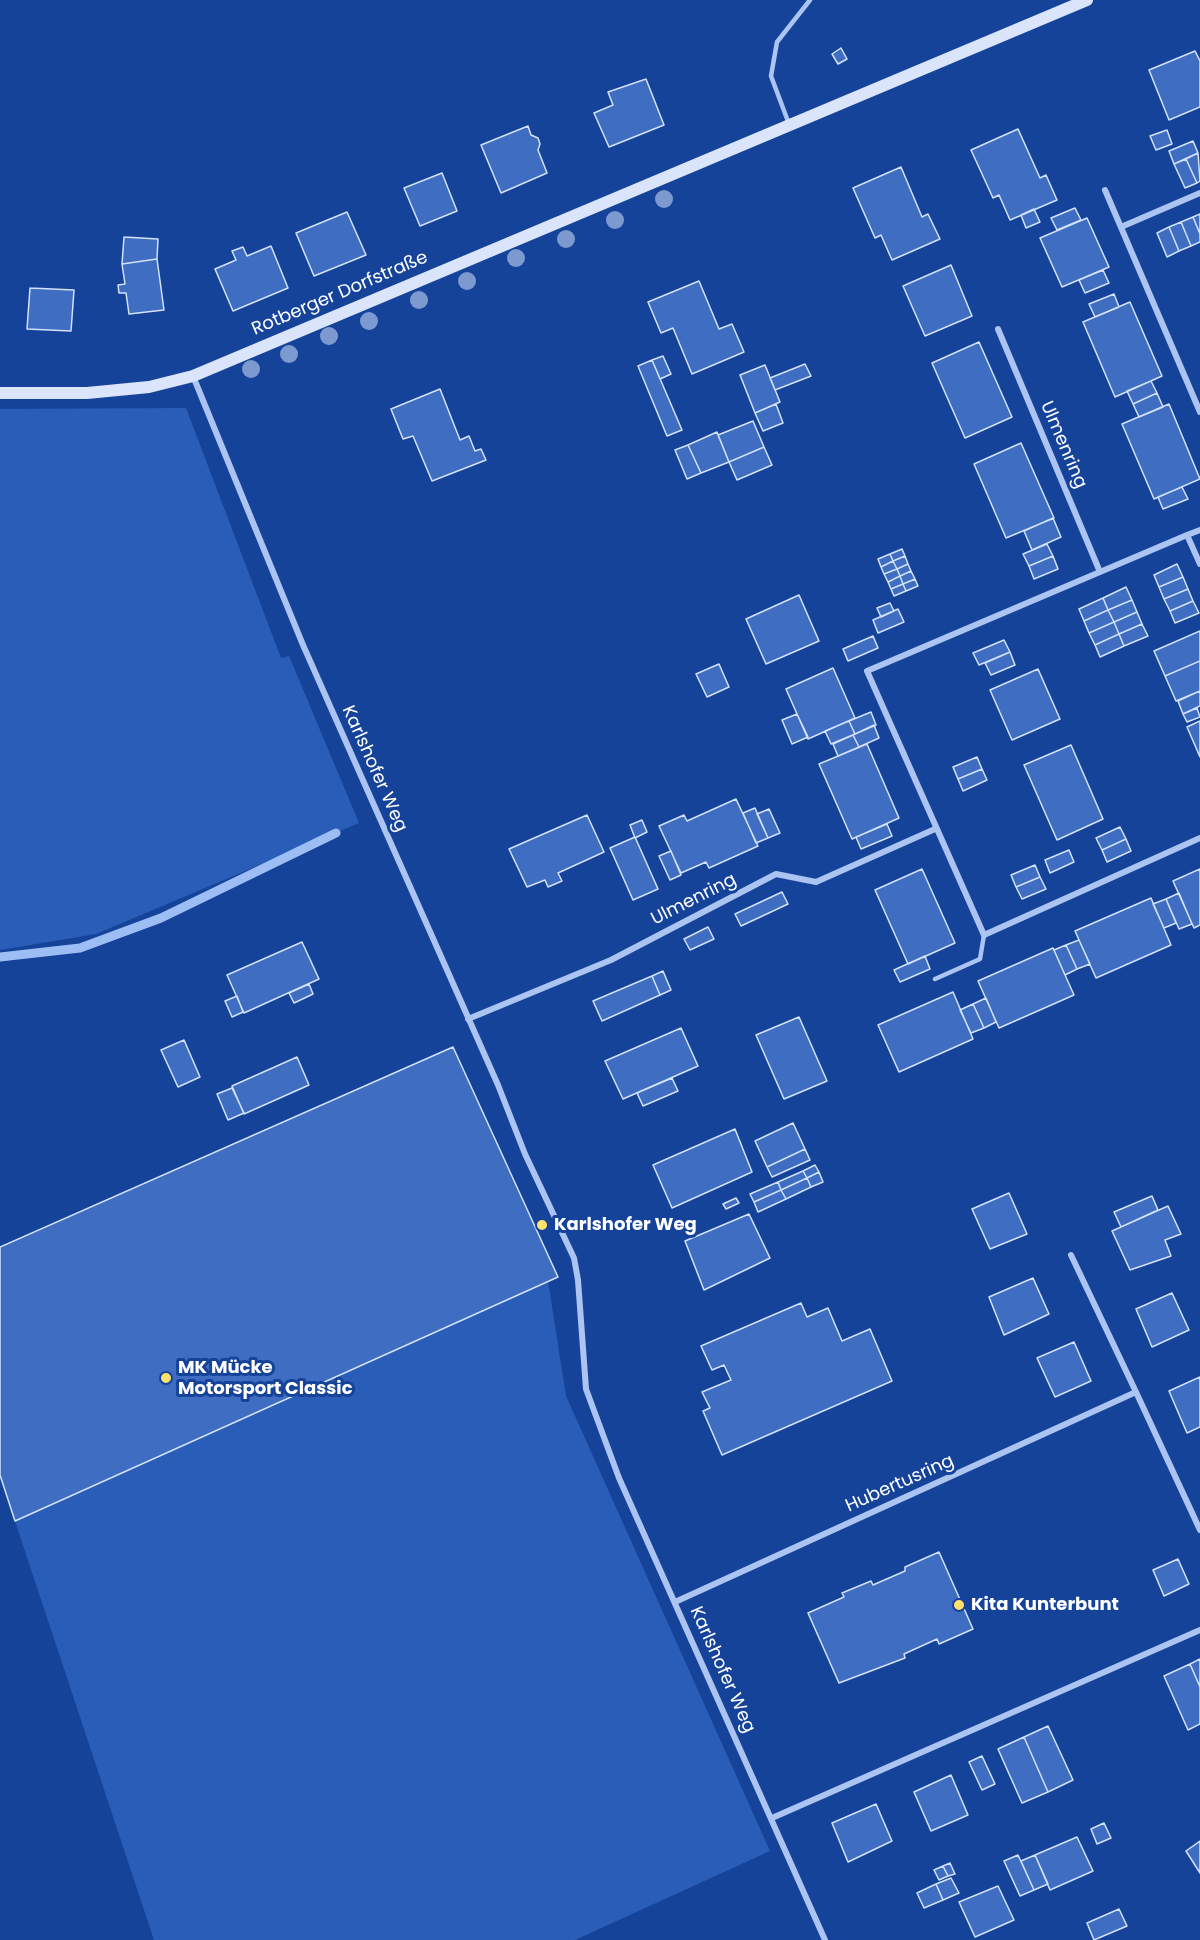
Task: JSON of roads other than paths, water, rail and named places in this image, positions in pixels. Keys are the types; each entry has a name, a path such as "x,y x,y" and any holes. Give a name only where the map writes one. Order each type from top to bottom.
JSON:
{"main road":[{"name":"Rotberger Dorfstraße","path":"0,393 87,393 149,387 193,376 1087,0"}],"street":[{"path":"1105,190 1200,412"},
{"path":"1121,227 1200,193"},
{"name":"Ulmenring","path":"998,330 1100,572"},
{"name":"Karlshofer Weg","path":"193,376 303,645 498,1085 525,1154 574,1258 578,1280 586,1389 619,1479 825,1940"},
{"path":"1200,530 867,671 935,829 984,935 1200,838"},
{"path":"1187,535 1200,564"},
{"name":"Ulmenring","path":"468,1019 611,960 776,874 816,882 935,829"},
{"path":"1071,1255 1200,1530"},
{"name":"Hubertusring","path":"675,1602 1136,1392"},
{"path":"772,1818 1200,1630"}],"lane":[{"path":"789,124 771,76 777,42 810,0"},
{"path":"935,979 980,959 984,935"}],"waterway":[{"path":"0,957 80,948 161,918 336,833"}],"place":[{"name":"Karlshofer Weg","path":"542,1225"},
{"name":"MK Mücke Motorsport Classic","path":"166,1378"},
{"name":"Kita Kunterbunt","path":"959,1605"}]}
